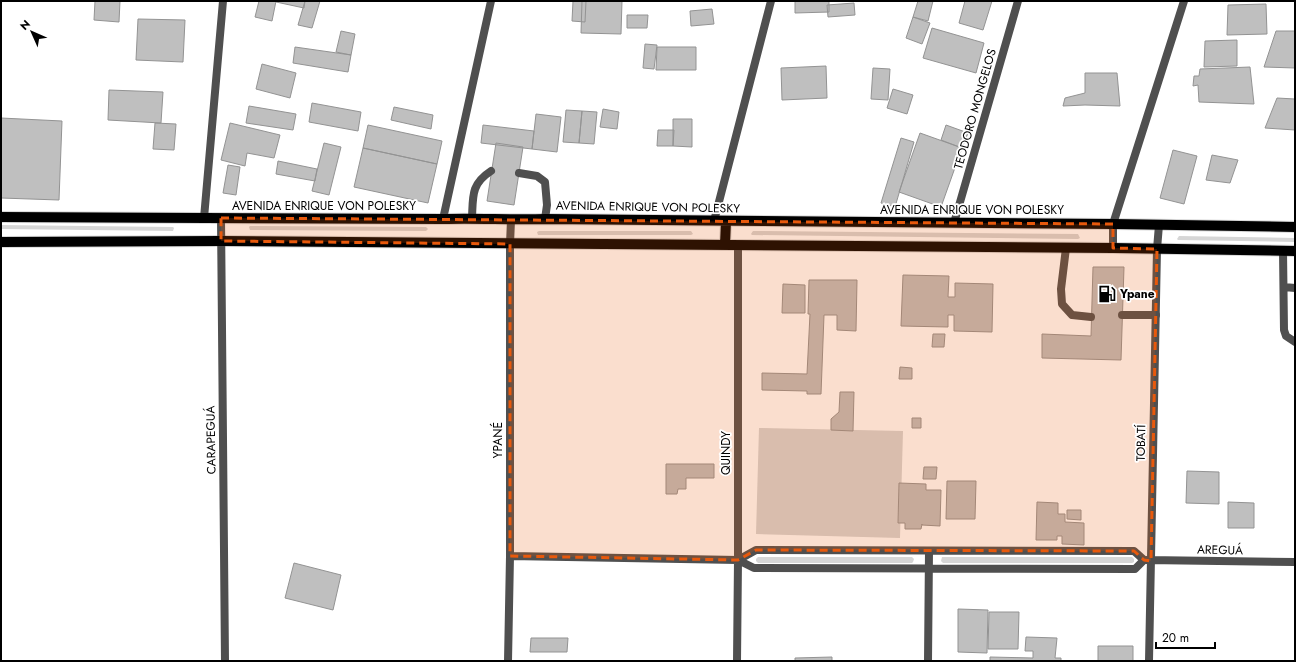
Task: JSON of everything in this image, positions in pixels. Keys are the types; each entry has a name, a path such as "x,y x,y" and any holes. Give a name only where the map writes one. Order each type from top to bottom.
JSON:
{"main road":[{"name":"AVENIDA ENRIQUE VON POLESKY","path":"1,217 472,218 511,220 545,219 1113,224 1295,227"},
{"path":"725,245 726,221"},
{"path":"1,242 221,241 1113,248 1295,251"}],"street":[{"path":"204,218 224,1"},
{"path":"443,219 491,1"},
{"path":"714,221 771,1"},
{"name":"TEODORO MONGELOS","path":"954,223 1018,1"},
{"path":"1113,248 1113,224 1184,1"},
{"path":"472,218 476,185 482,177 491,171"},
{"path":"519,173 537,176 544,182 546,205 545,219"},
{"name":"CARAPEGUÁ","path":"221,218 225,661"},
{"name":"YPANÉ","path":"508,661 510,556 511,220"},
{"name":"TOBATÍ","path":"1149,661 1147,560 1159,225"},
{"name":"QUINDY","path":"737,661 738,245"},
{"path":"1066,248 1061,289 1062,304 1072,315 1091,317"},
{"path":"1283,251 1284,330 1286,336 1295,342"},
{"path":"1284,287 1295,288"},
{"path":"1122,315 1156,315"},
{"path":"510,556 738,560 754,568 1135,569 1147,560 1134,551 756,550 738,560"},
{"path":"928,661 929,551"},
{"name":"AREGUÁ","path":"1147,560 1295,562"}],"highlighted area":[{"path":"221,218 1113,224 1113,248 1157,249 1151,561 1144,560 1134,551 756,550 738,560 510,556 510,244 221,241"}],"shaded area":[{"path":"1,225 174,228 173,231 1,229"},
{"path":"250,226 426,227 428,229 426,231 250,230"},
{"path":"691,231 693,234 538,235 537,232"},
{"path":"753,231 1078,234 1080,238 752,235 751,234"},
{"path":"1179,236 1295,238 1295,242 1178,240 1177,239"},
{"path":"759,428 903,431 900,538 756,534"},
{"path":"758,557 912,557 914,559 912,563 758,563 756,559"},
{"path":"942,557 1132,557 1134,562 943,563 941,561"}],"building":[{"path":"95,1 120,1 119,22 94,20"},
{"path":"259,1 276,1 272,21 255,17"},
{"path":"276,1 305,1 304,8"},
{"path":"305,1 320,1 312,28 298,25"},
{"path":"573,1 586,1 585,22 572,21"},
{"path":"582,1 622,1 621,34 581,33"},
{"path":"795,1 829,1 829,12 795,13"},
{"path":"918,1 933,1 928,21 913,17"},
{"path":"965,1 992,1 983,30 959,23"},
{"path":"854,3 855,15 828,17 827,5"},
{"path":"1266,4 1267,34 1227,35 1228,5"},
{"path":"712,9 714,24 691,26 690,11"},
{"path":"627,15 648,15 647,28 627,28"},
{"path":"913,17 930,23 922,44 906,38"},
{"path":"138,19 185,20 183,62 136,60"},
{"path":"932,28 984,43 976,73 923,58"},
{"path":"341,31 355,34 351,55 336,52"},
{"path":"1276,31 1295,31 1295,68 1264,67"},
{"path":"1237,40 1237,66 1204,67 1205,41"},
{"path":"645,44 657,45 654,69 643,68"},
{"path":"295,47 351,55 348,72 293,63"},
{"path":"657,47 696,47 696,70 656,70"},
{"path":"262,64 296,73 290,98 256,89"},
{"path":"826,66 827,98 782,100 781,68"},
{"path":"1250,67 1254,104 1199,102 1198,85 1193,86 1194,76 1199,76 1200,69"},
{"path":"873,68 890,69 888,100 871,99"},
{"path":"1085,73 1117,73 1120,106 1063,106 1065,98 1085,93"},
{"path":"893,89 913,95 907,114 887,108"},
{"path":"109,90 163,92 161,123 108,120"},
{"path":"1277,98 1295,99 1295,130 1265,128"},
{"path":"312,103 361,112 358,131 309,122"},
{"path":"249,106 296,114 293,130 246,123"},
{"path":"394,107 433,115 431,129 391,120"},
{"path":"603,109 619,112 617,129 600,127"},
{"path":"566,110 582,111 579,143 563,142"},
{"path":"582,111 597,112 594,144 579,143"},
{"path":"536,114 561,117 557,152 532,149"},
{"path":"1,118 62,121 59,200 1,198"},
{"path":"673,119 692,119 692,147 673,146"},
{"path":"155,123 176,124 174,150 153,149"},
{"path":"230,123 280,135 274,158 247,153 245,166 221,160"},
{"path":"368,125 442,141 437,164 363,148"},
{"path":"483,125 534,131 532,149 481,143"},
{"path":"946,125 968,133 962,148 941,140"},
{"path":"658,130 674,130 673,146 657,146"},
{"path":"920,133 962,148 941,207 899,192"},
{"path":"901,138 914,142 895,207 881,203"},
{"path":"324,143 341,147 329,195 312,191"},
{"path":"496,143 523,147 514,205 487,201"},
{"path":"363,148 437,164 428,203 354,187"},
{"path":"1173,150 1197,156 1184,204 1160,198"},
{"path":"1212,155 1238,160 1230,183 1206,180"},
{"path":"278,161 317,169 315,181 276,174"},
{"path":"228,165 240,167 236,195 223,193"},
{"path":"1093,267 1124,267 1121,360 1042,358 1042,334 1091,336"},
{"path":"903,275 949,276 948,297 955,297 955,283 993,284 992,332 954,331 954,315 948,315 948,327 901,326"},
{"path":"809,280 857,280 856,331 837,330 837,315 824,315 821,394 807,394 807,391 762,390 762,373 807,374 810,314 808,314"},
{"path":"783,284 805,285 805,313 782,313"},
{"path":"933,334 945,334 944,347 932,347"},
{"path":"900,367 912,368 912,379 899,379"},
{"path":"840,392 854,392 853,431 831,430 831,419 839,412"},
{"path":"912,418 921,418 921,428 912,428"},
{"path":"666,464 714,464 714,478 686,478 686,489 678,489 677,494 666,494"},
{"path":"924,467 937,467 936,479 923,479"},
{"path":"1187,471 1219,472 1219,504 1186,503"},
{"path":"947,481 976,481 975,519 946,519"},
{"path":"899,483 926,484 926,490 941,490 940,526 922,524 921,529 905,529 905,523 898,523"},
{"path":"1037,502 1058,503 1058,514 1065,514 1065,522 1084,523 1084,545 1062,544 1062,536 1057,536 1057,540 1036,540"},
{"path":"1228,502 1254,503 1254,528 1228,528"},
{"path":"1067,510 1081,510 1081,520 1067,519"},
{"path":"294,563 341,575 333,610 285,598"},
{"path":"958,609 988,610 987,653 958,652"},
{"path":"989,612 1019,612 1018,649 988,649"},
{"path":"1026,637 1057,638 1055,658 1061,658 1061,661 990,661 990,657 1033,658 1033,651 1025,651"},
{"path":"531,638 568,638 567,652 530,652"},
{"path":"1098,646 1133,646 1133,661 1098,661"},
{"path":"832,657 832,661 795,661 795,658"}],"place":[{"name":"Ypane","path":"1107,294"}]}
